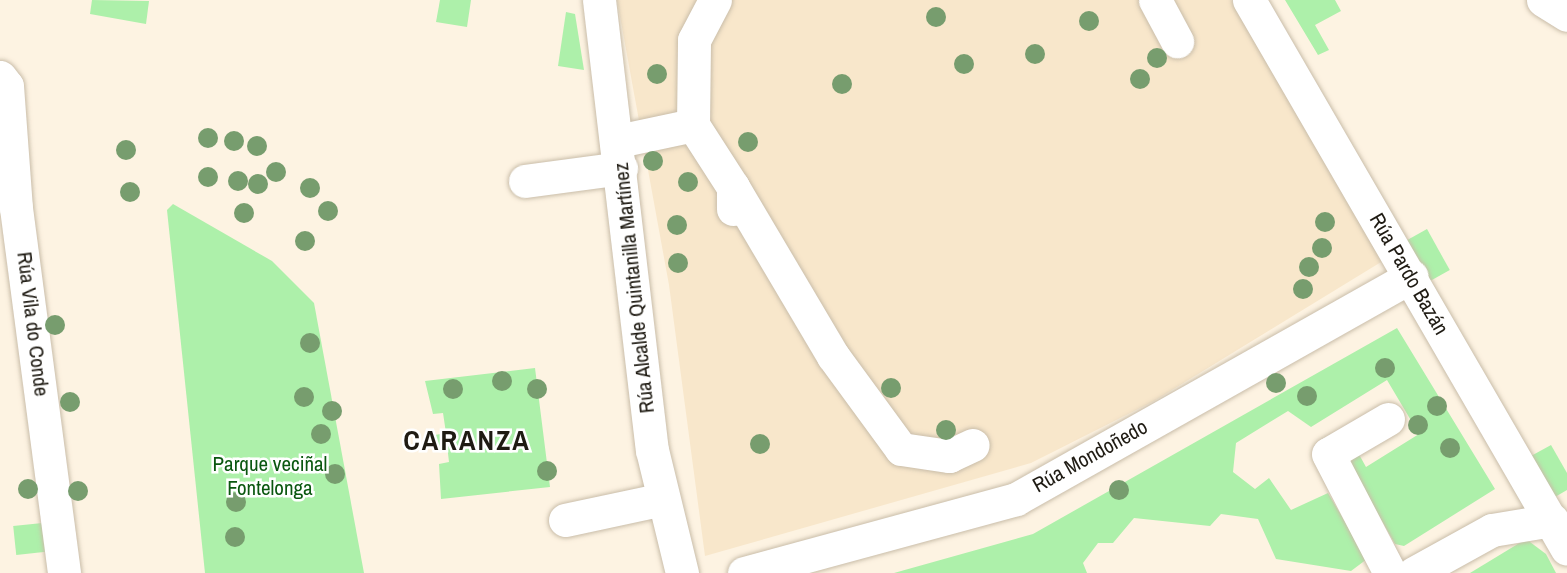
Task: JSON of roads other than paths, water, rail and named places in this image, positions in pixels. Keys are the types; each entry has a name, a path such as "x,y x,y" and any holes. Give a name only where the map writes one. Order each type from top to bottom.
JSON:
{"street":[{"name":"Rúa Alcalde Quintanilla Martínez","path":"599,0 663,499 682,573"},
{"path":"715,0 694,40 693,125 733,199 833,356 880,425 901,449 949,456 973,445"},
{"path":"1155,0 1177,41"},
{"name":"Rúa Pardo Bazán","path":"1249,0 1559,534"},
{"path":"1543,0 1567,15"},
{"name":"Rúa Vila do Conde","path":"0,77 7,86 16,208 64,573"},
{"path":"525,181 619,155 693,125"},
{"name":"Rúa Mondoñedo","path":"744,573 1016,499 1410,276"},
{"path":"1388,419 1328,454 1390,573"},
{"path":"565,520 663,499"},
{"path":"1414,573 1492,530 1559,534"}],"district":[{"name":"CARANZA","path":"467,440"}],"park label":[{"name":"Parque veciñal Fontelonga","path":"270,476"}]}
